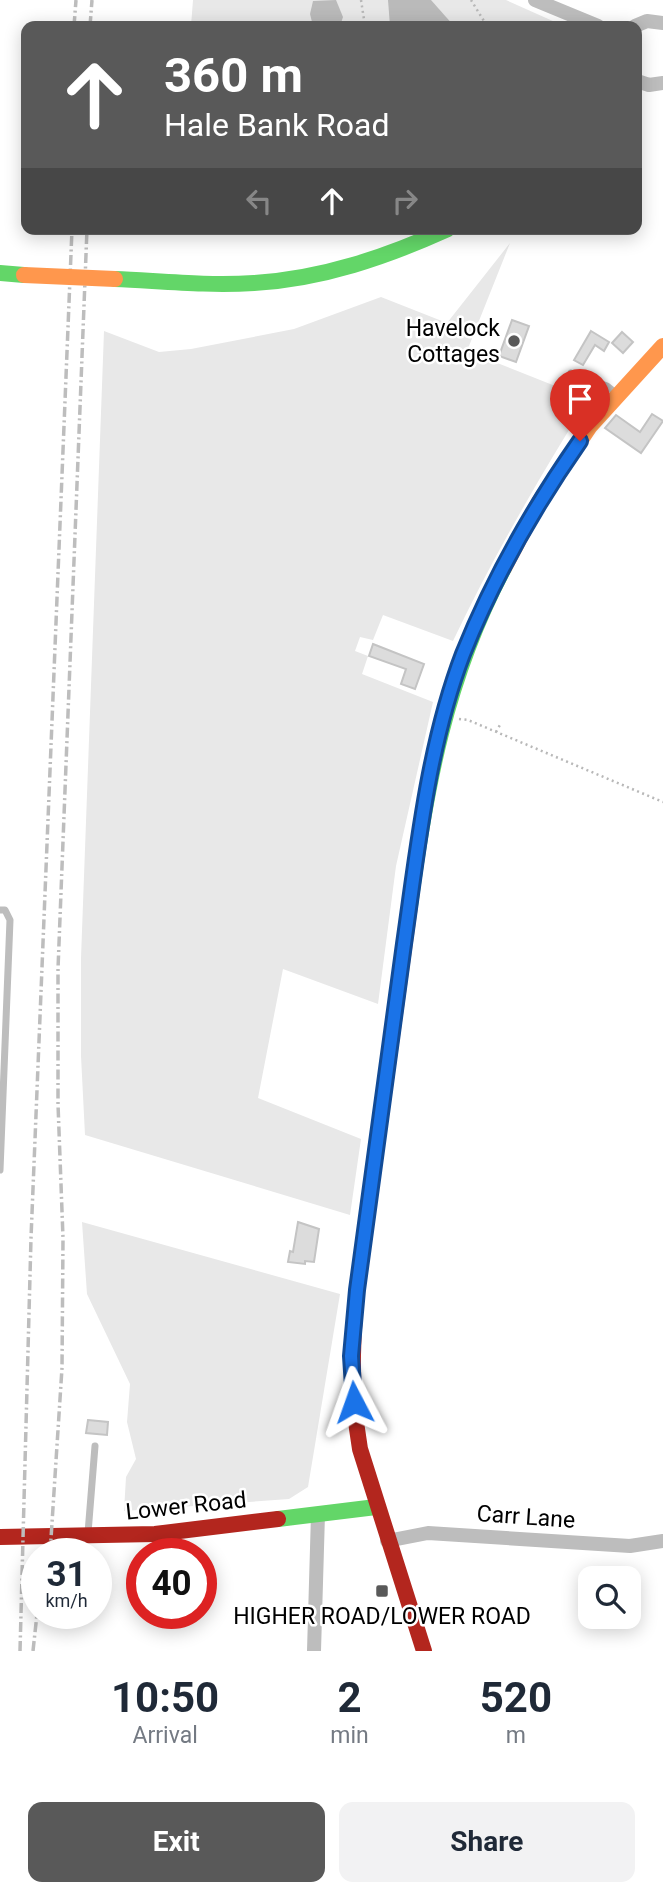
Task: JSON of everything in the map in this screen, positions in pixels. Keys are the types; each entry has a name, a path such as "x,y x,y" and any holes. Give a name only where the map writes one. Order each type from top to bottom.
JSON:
{"street":[{"path":"535,0 586,21"},
{"path":"642,23 663,23"},
{"path":"642,83 649,85 663,83"},
{"path":"0,273 255,284 302,278 387,256 434,235"},
{"path":"424,1651 376,1507 356,1430 351,1356 357,1290 419,837 443,718 463,656 487,600 527,526 570,456 617,395 663,346"},
{"name":"Lower Road","path":"0,1537 155,1534 376,1507"},
{"path":"314,1651 318,1514"},
{"name":"Carr Lane","path":"387,1541 428,1533 630,1546 663,1541"}],"lane":[{"path":"571,373 607,386 617,395"},
{"path":"0,910 5,910 10,920 0,1170"},
{"path":"87,1537 95,1446"}],"path":[{"path":"360,0 364,21"},
{"path":"471,0 484,21"},
{"path":"443,718 468,720 663,802"},
{"path":"496,732 500,725"}],"shaded area":[{"path":"193,0 506,0 553,21 191,21"},
{"path":"336,0 343,17 342,21 312,21 310,14 313,1"},
{"path":"388,0 431,0 450,21 390,21"},
{"path":"510,243 467,351 588,399 517,518 453,641 383,615 373,640 360,637 355,651 368,656 362,674 433,702 396,866 378,1004 283,969 258,1098 361,1139 350,1215 85,1135 81,1056 81,958 104,331 159,352 191,349 294,329 381,297 447,323"},
{"path":"82,1222 340,1294 308,1487 289,1499 124,1511 126,1477 136,1459 127,1422 130,1384 87,1294"}],"building":[{"name":"Havelock Cottages","path":"512,320 529,326 516,362 499,356"},
{"path":"591,331 609,342 604,351 595,345 583,365 574,360"},
{"path":"622,332 633,342 623,353 612,343"},
{"path":"652,414 663,421 641,453 605,428 616,415 640,432"},
{"path":"373,644 424,664 415,689 401,684 406,669 369,656"},
{"path":"298,1222 319,1229 314,1262 288,1262 290,1251 293,1252"},
{"path":"88,1420 108,1422 107,1435 86,1433"}],"railway":[{"path":"74,21 76,0"},
{"path":"90,21 92,0"},
{"path":"20,1651 31,1238 72,235"},
{"path":"51,1538 62,1368 63,1238 58,1104 58,969 87,235"},
{"path":"33,1651 35,1629"}],"traffic: fast":[{"path":"115,279 219,284 279,281 353,265 434,235"},
{"path":"0,273 24,275"},
{"path":"410,906 423,817 441,732 467,650 504,568"},
{"path":"278,1519 376,1507"}],"traffic: slow":[{"path":"24,275 115,279"},
{"path":"504,568 539,502 590,426 663,346"},
{"path":"361,1260 410,906"}],"traffic: jam":[{"path":"361,1260 353,1354 354,1401 360,1449 424,1651"},
{"path":"0,1537 155,1534 278,1519"}],"place":[{"name":"Havelock Cottages","path":"514,341"},
{"name":"HIGHER ROAD/LOWER ROAD","path":"382,1591"}],"route":[{"path":"354,1402 351,1356 357,1290 419,837 443,718 463,656 487,600 539,502 580,441"}]}
